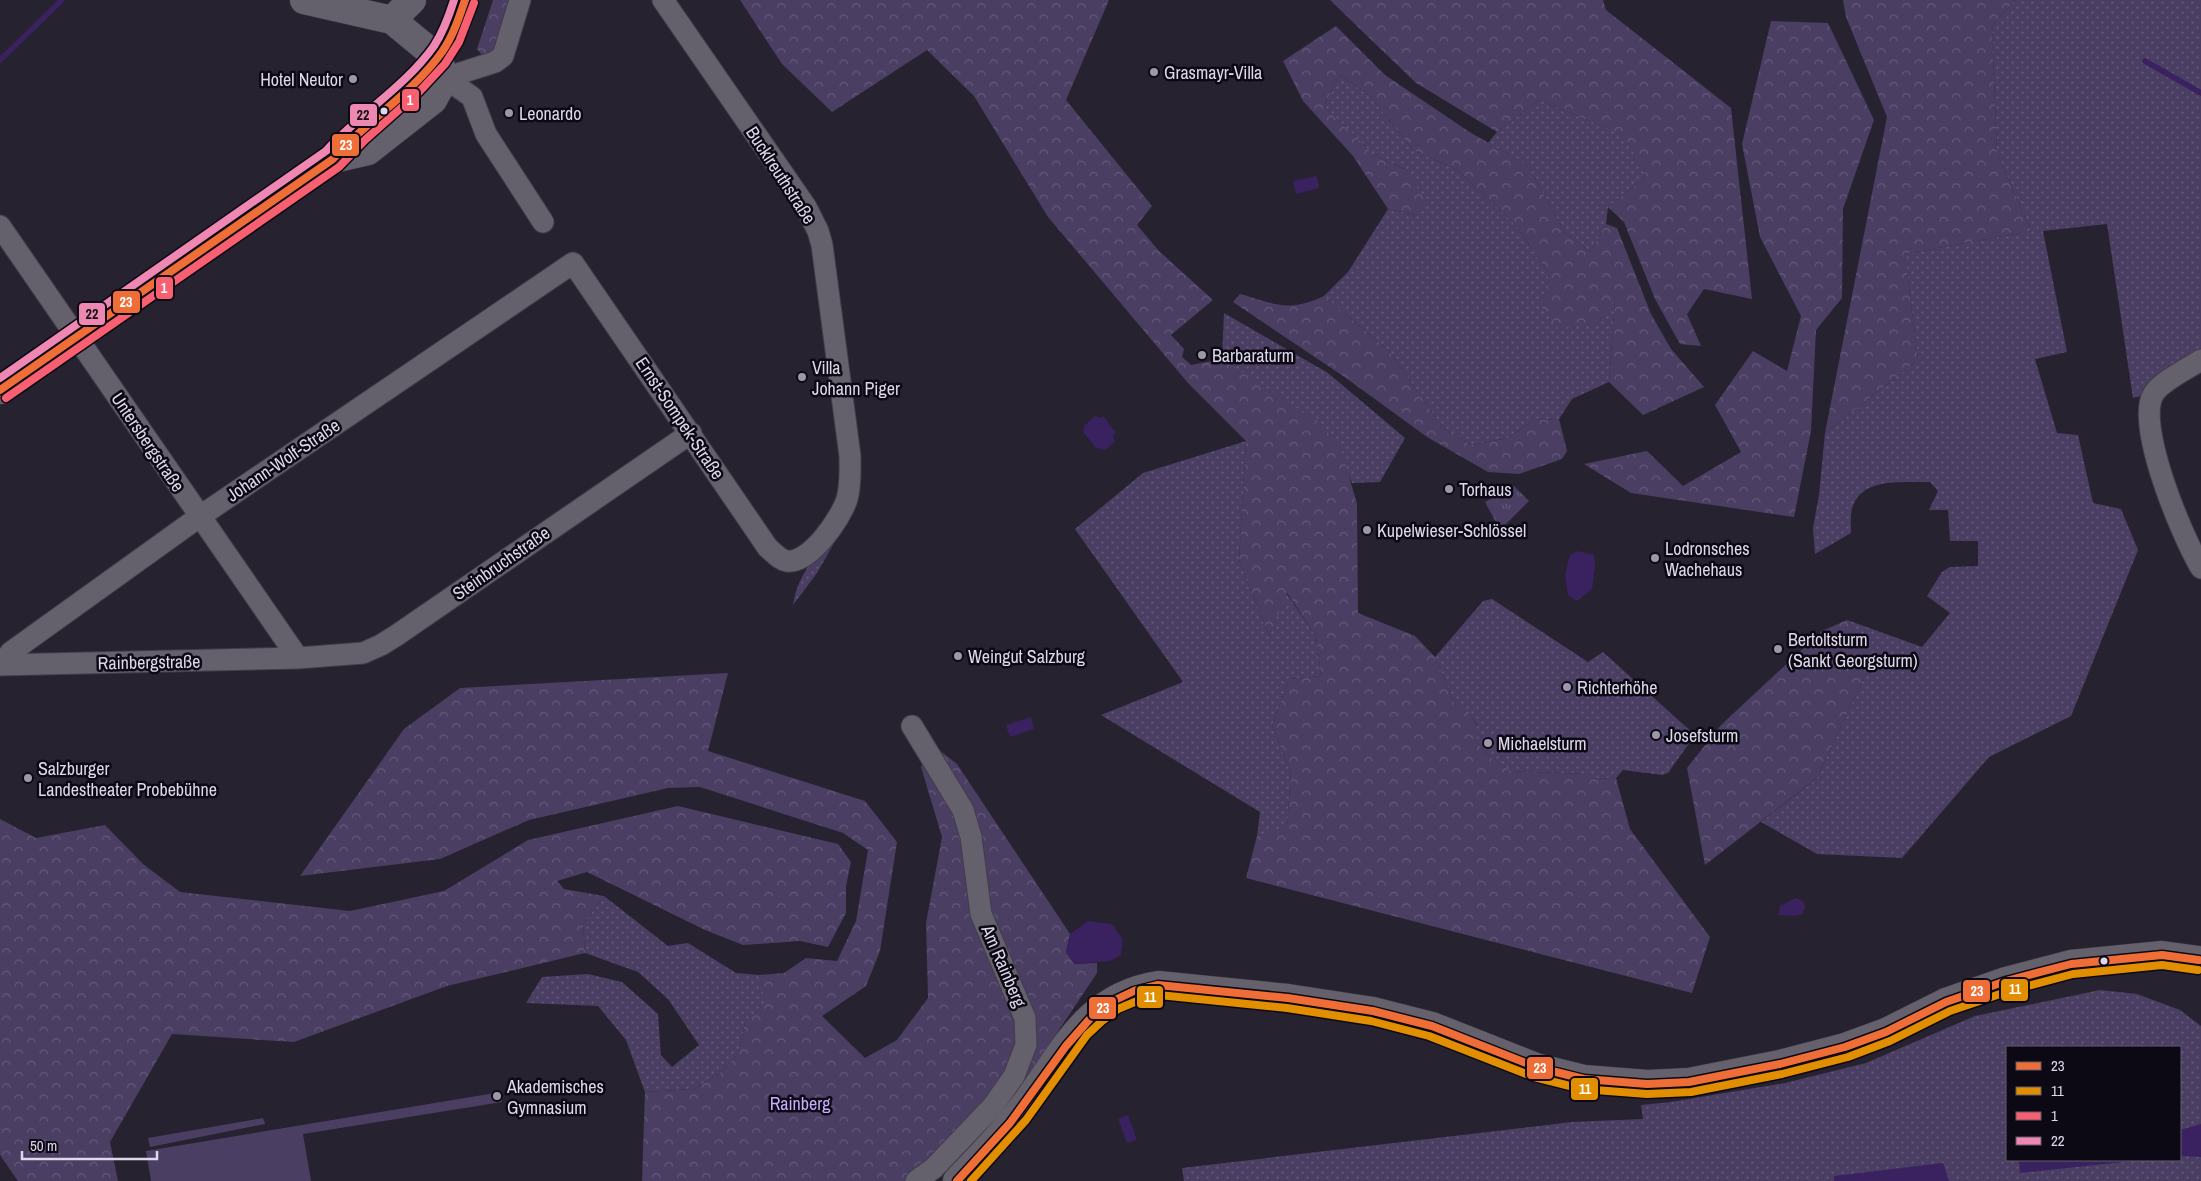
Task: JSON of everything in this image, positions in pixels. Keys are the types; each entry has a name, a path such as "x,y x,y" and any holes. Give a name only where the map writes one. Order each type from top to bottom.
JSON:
{"street":[{"path":"304,0 392,20 472,97 486,134 543,222"},
{"path":"392,20 412,0"},
{"path":"442,68 465,0"},
{"path":"0,390 333,159 348,140 417,81 442,68 495,62 503,56 520,0"},
{"name":"Bucklreuthstraße","path":"664,0 806,207 818,231 822,245 850,456 850,483 842,512 830,531 820,542 795,560"},
{"name":"Untersbergstraße","path":"0,226 298,658"},
{"name":"Ernst-Sompek-Straße","path":"572,263 691,433 768,548 779,558 787,561 795,560"},
{"name":"Johann-Wolf-Straße","path":"0,665 11,652 199,517 572,263"},
{"path":"2201,360 2163,384 2152,395 2149,411 2153,445 2174,509 2188,546 2201,568"},
{"name":"Steinbruchstraße","path":"298,658 363,652 381,645 691,433"},
{"name":"Rainbergstraße","path":"0,665 298,658"},
{"name":"Am Rainberg","path":"912,726 962,810 971,838 981,914 1025,1018 1026,1045 1014,1076 993,1106 934,1168 916,1181"},
{"path":"957,1181 1014,1118 1081,1027 1104,1005 1140,988 1158,985 1288,998 1373,1011 1432,1026 1536,1067 1584,1079 1647,1084 1689,1082 1780,1064 1835,1049 1886,1032 1946,1002 2006,981 2071,964 2162,955 2200,960"}],"green space":[{"path":"493,0 512,0 498,51 486,60 477,49"},
{"path":"740,0 1109,0 1066,100 1152,206 1137,225 1159,251 1213,300 1171,335 1184,349 1182,357 1191,365 1222,359 1319,422 1341,449 1357,504 1358,613 1415,636 1435,657 1455,704 1467,708 1477,726 1477,743 1487,754 1510,771 1588,774 1589,779 1616,778 1630,829 1710,937 1692,993 1246,878 1257,836 1287,827 1291,773 1272,726 1289,679 1321,676 1316,636 1287,593 1269,636 1239,560 1246,441 1188,383 1048,217 974,96 927,50 832,112 782,64"},
{"path":"1330,0 1603,0 1606,10 1731,108 1752,299 1704,289 1687,314 1701,346 1680,344 1655,299 1624,222 1608,207 1647,176 1624,135 1539,100 1497,132 1416,83"},
{"path":"1843,0 2015,0 1992,26 1997,153 2031,231 1905,254 1918,360 1825,433 1887,117 1846,17"},
{"path":"2015,0 2201,0 2201,370 2172,388 2133,398 2107,224 2043,231 2067,352 2035,359 2057,433 2078,435 2093,503 2121,509 2138,550 2071,716 1989,757 1902,858 1817,854 1761,822 1817,778 1873,658 1847,620 1922,647 1950,613 1927,596 1942,572 1950,567 1978,566 1978,541 1950,541 1948,510 1929,510 1938,491 1930,482 1884,483 1864,491 1857,498 1852,509 1851,533 1815,554 1813,528 1819,495 1825,433 1918,360 1905,254 2031,231 1997,153 1992,26"},
{"path":"1771,21 1828,23 1874,120 1843,209 1842,298 1816,330 1811,431 1794,517 1631,493 1584,464 1647,451 1683,486 1741,452 1715,405 1753,351 1787,371 1801,316 1760,237 1742,144"},
{"path":"1336,26 1385,75 1468,131 1527,165 1565,233 1591,252 1606,224 1617,228 1651,314 1671,349 1704,387 1643,415 1609,382 1615,300 1594,325 1558,328 1541,306 1549,274 1514,223 1457,170 1413,150 1370,96 1340,75 1324,106 1374,155 1407,170 1426,203 1416,215 1388,209 1353,156 1303,101 1283,61"},
{"path":"1340,75 1370,96 1413,150 1457,170 1514,223 1549,274 1542,306 1615,299 1609,382 1572,399 1559,419 1534,420 1508,438 1471,445 1443,428 1390,352 1324,296 1348,272 1388,209 1416,215 1407,170 1374,155 1324,106"},
{"path":"1539,100 1625,135 1647,176 1608,207 1606,224 1591,252 1565,233 1527,165 1488,143 1497,132"},
{"path":"1240,294 1282,305 1300,304 1324,296 1390,352 1443,428 1471,445 1508,438 1534,420 1559,419 1567,451 1562,459 1519,474 1488,472 1427,437 1346,378 1233,302"},
{"path":"1224,313 1328,373 1405,438 1380,482 1352,483 1347,472 1222,359"},
{"path":"1246,441 1239,560 1269,636 1286,593 1316,636 1321,676 1289,679 1272,726 1291,773 1287,828 1257,836 1260,812 1101,715 1183,682 1075,529 1143,473"},
{"path":"1514,486 1529,501 1500,530 1485,502"},
{"path":"845,524 817,573 793,605 800,581 806,570"},
{"path":"1492,599 1588,662 1603,652 1695,735 1668,773 1662,775 1623,770 1616,778 1589,779 1587,774 1510,771 1487,754 1477,743 1477,725 1467,709 1455,704 1435,657 1483,601"},
{"path":"1847,620 1873,658 1817,778 1705,865 1687,768 1721,725 1822,631"},
{"name":"Rainberg","path":"728,673 708,751 865,801 897,842 880,951 866,986 822,1016 865,1058 897,1040 928,998 926,923 942,837 921,767 934,746 957,764 1070,934 1066,952 1074,964 1097,963 1097,973 1013,1099 949,1169 932,1181 642,1181 645,1092 694,1089 720,1073 739,1053 745,1022 765,1003 759,975 784,973 806,958 837,961 856,921 868,850 843,833 700,787 668,788 529,820 440,859 300,876 404,729 460,688"},
{"path":"678,806 838,844 851,862 846,886 846,913 828,947 800,941 743,945 705,930 587,872 557,881 564,889 604,896 583,924 585,953 447,986 294,1042 172,1034 110,1142 118,1181 18,1181 0,1155 0,819 36,838 105,825 143,864 180,892 350,911 444,891 528,840"},
{"path":"604,896 668,946 688,943 736,973 759,975 766,1003 745,1022 739,1053 720,1073 694,1089 645,1092 626,1040 598,1006 526,1003 542,977 588,974 622,982 658,1014 661,1055 672,1067 699,1045 668,999 638,972 585,953 583,924"},
{"path":"2100,990 2137,994 2180,1010 2201,1026 2201,1181 1184,1181 1182,1168 1572,1122 1643,1119 1641,1105 1671,1102 1785,1083 1866,1063 1975,1016"},
{"path":"501,1092 502,1102 303,1134 311,1181 151,1181 146,1151"},
{"path":"263,1118 265,1124 150,1147 148,1138"}],"shaded area":[{"path":"1317,176 1319,188 1296,194 1293,181"},
{"path":"1095,416 1100,418 1103,416 1116,433 1113,435 1115,442 1105,450 1096,448 1083,432 1084,426"},
{"path":"1578,551 1594,555 1595,568 1592,589 1577,601 1568,595 1565,574 1570,555"},
{"path":"1031,717 1034,729 1010,737 1006,725"},
{"path":"1796,898 1804,902 1805,908 1802,914 1795,916 1778,915 1780,906"},
{"path":"1088,921 1112,924 1123,940 1121,955 1110,961 1074,964 1066,952 1070,934"},
{"path":"1128,1115 1137,1140 1127,1143 1118,1119"},
{"path":"2201,1124 2201,1157 2181,1156 2181,1130"},
{"path":"2019,1161 2133,1161 2020,1173"},
{"path":"1943,1163 1949,1181 1834,1181 1834,1176"}],"waterway":[{"path":"0,60 62,0"},
{"path":"2145,61 2201,93"}],"transit line":[{"name":"22","path":"0,378 326,151 422,61 440,35 454,0"},
{"name":"23","path":"0,390 333,159 430,67 449,40 465,0"},
{"name":"1","path":"6,398 339,167 365,140 419,92 445,64 459,42 474,3"},
{"name":"23","path":"957,1181 1010,1123 1066,1046 1095,1013 1113,1001 1134,991 1158,985 1288,998 1373,1011 1432,1026 1536,1067 1584,1079 1647,1084 1689,1082 1780,1064 1845,1047 1886,1032 1946,1002 2006,981 2071,964 2162,955 2199,960"},
{"name":"11","path":"971,1181 1026,1120 1087,1035 1118,1009 1159,995 1287,1008 1371,1021 1429,1036 1534,1077 1582,1089 1647,1094 1691,1092 1782,1074 1848,1057 1890,1041 1950,1011 2009,991 2073,974 2162,965 2198,970"}],"place":[{"name":"Grasmayr-Villa","path":"1154,72"},
{"name":"Hotel Neutor","path":"353,79"},
{"name":"Leonardo","path":"509,113"},
{"name":"Barbaraturm","path":"1202,355"},
{"name":"Villa Johann Piger","path":"802,377"},
{"name":"Torhaus","path":"1449,489"},
{"name":"Kupelwieser-Schlössel","path":"1367,530"},
{"name":"Lodronsches Wachehaus","path":"1655,558"},
{"name":"Bertoltsturm (Sankt Georgsturm)","path":"1778,649"},
{"name":"Weingut Salzburg","path":"958,656"},
{"name":"Richterhöhe","path":"1567,687"},
{"name":"Josefsturm","path":"1656,735"},
{"name":"Michaelsturm","path":"1488,743"},
{"name":"Salzburger Landestheater Probebühne","path":"28,778"},
{"name":"Akademisches Gymnasium","path":"497,1096"}]}
